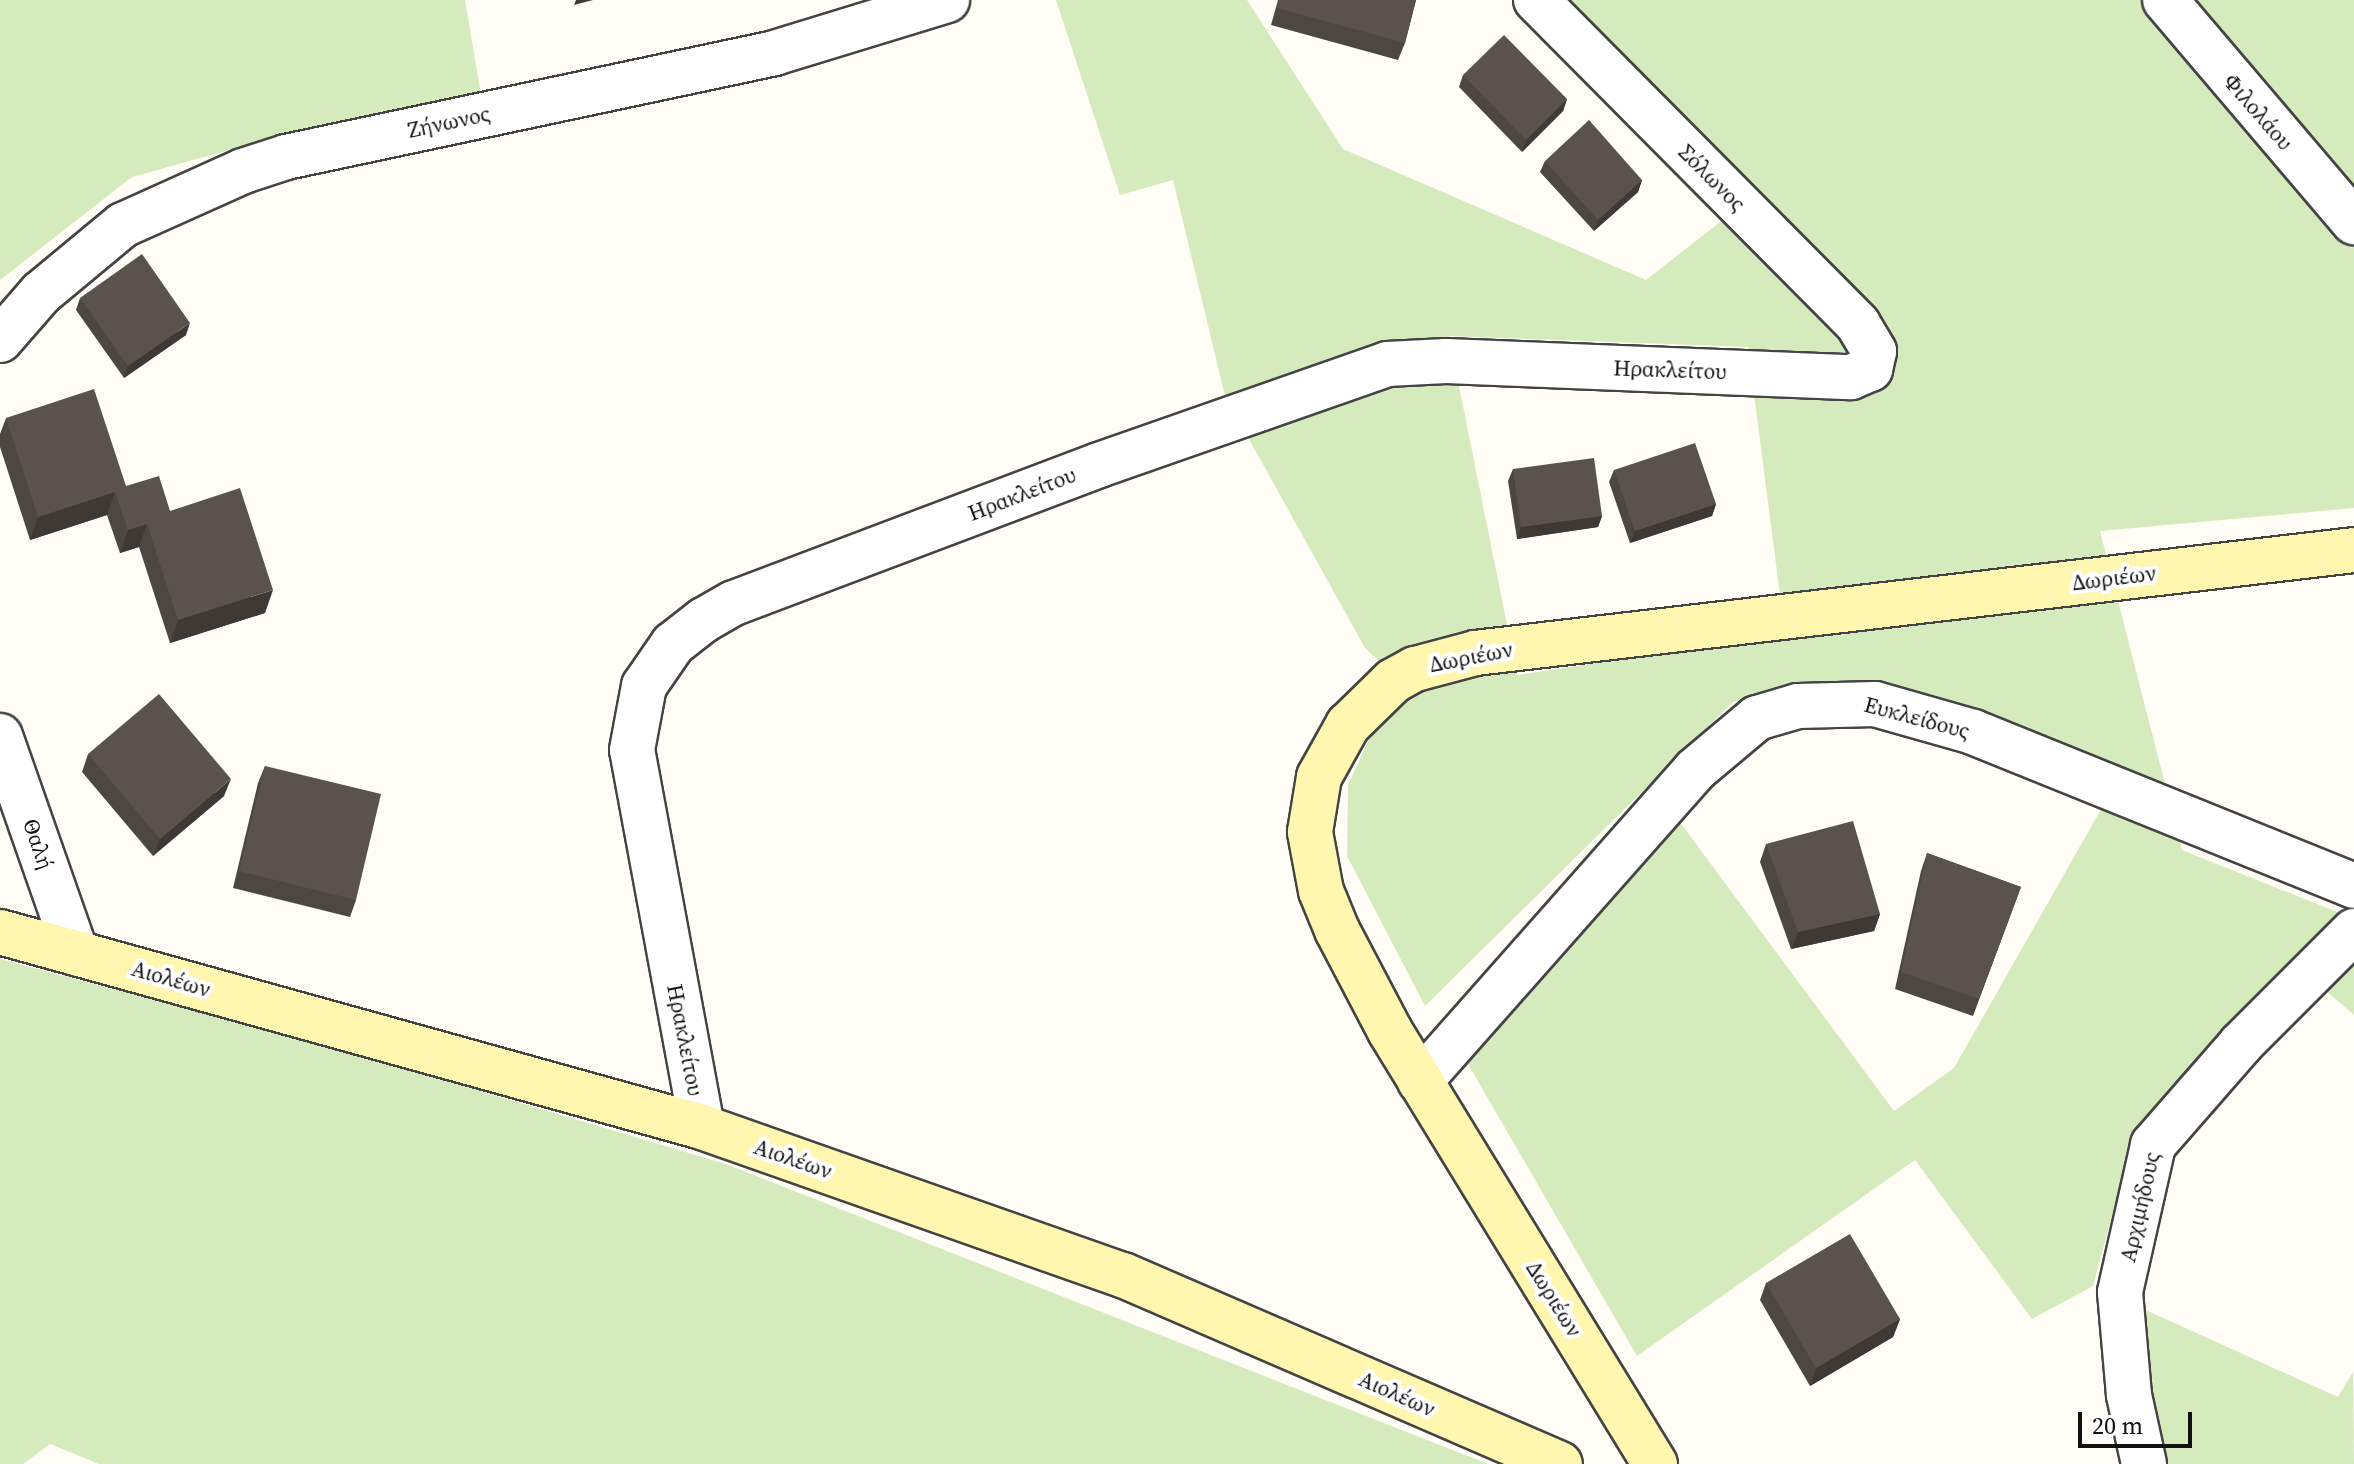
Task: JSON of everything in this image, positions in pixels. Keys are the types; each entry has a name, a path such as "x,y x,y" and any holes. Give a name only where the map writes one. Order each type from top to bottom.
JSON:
{"street":[{"name":"Ζήνωνος","path":"0,340 41,293 123,225 243,171 286,157 774,53 947,0"},
{"name":"Σόλωνος","path":"1536,0 1858,324 1871,344 1874,363"},
{"name":"Φιλολάου","path":"2165,0 2354,222"},
{"name":"Ηρακλείτου","path":"702,1127 632,750 644,686 673,644 704,620 734,603 1084,471 1387,364 1446,361 1851,377 1874,363"},
{"name":"Δωριέων","path":"1655,1464 1420,1081 1337,930 1321,891 1310,832 1319,777 1332,748 1370,700 1393,681 1415,669 1475,653 2354,550"},
{"name":"Ευκλείδους","path":"1420,1081 1695,770 1757,718 1798,706 1875,704 1973,732 2354,886"},
{"name":"Θαλή","path":"0,736 76,953"},
{"name":"Αρχιμήδους","path":"2144,1464 2129,1395 2120,1292 2153,1145 2241,1044 2354,931"},
{"name":"Αιολέων","path":"0,932 702,1127 1123,1275 1560,1464"}],"green space":[{"path":"0,0 465,0 481,95 305,129 132,177 0,280"},
{"path":"1056,0 1247,0 1343,149 1646,280 1752,197 1561,0 2354,0 2354,508 2100,531 2182,850 2337,912 2344,928 2125,1168 2093,1286 2032,1319 1915,1160 1637,1356 1468,1064 1679,821 1894,1111 1954,1068 2120,776 1864,689 1733,702 1425,1006 1347,856 1348,785 1370,737 1410,690 1365,648 1225,396 1173,180 1120,195","holes":["1449,336 1748,347 1785,634 1517,675"]},
{"path":"0,959 342,1050 726,1164 1488,1464 99,1464 50,1444 23,1464 0,1464"},
{"path":"2354,965 2354,1015 2324,989"},
{"path":"2139,1307 2338,1397 2353,1372 2354,1464 2161,1464"}],"building":[{"path":"1279,0 1416,0 1405,43 1277,8"},
{"path":"1504,35 1567,99 1526,140 1463,75"},
{"path":"1589,120 1642,180 1598,220 1545,161"},
{"path":"142,254 190,323 128,366 80,298"},
{"path":"94,389 126,486 159,476 170,511 240,488 273,590 178,620 147,524 128,530 115,492 38,517 6,418"},
{"path":"1695,443 1716,504 1635,531 1614,470"},
{"path":"1594,458 1602,516 1521,527 1513,469"},
{"path":"159,694 231,779 160,839 88,754"},
{"path":"265,766 381,794 356,900 239,871"},
{"path":"1853,821 1880,914 1798,932 1766,844"},
{"path":"1927,853 2021,887 1979,999 1901,972"},
{"path":"1850,1234 1900,1319 1816,1368 1766,1283"}]}
